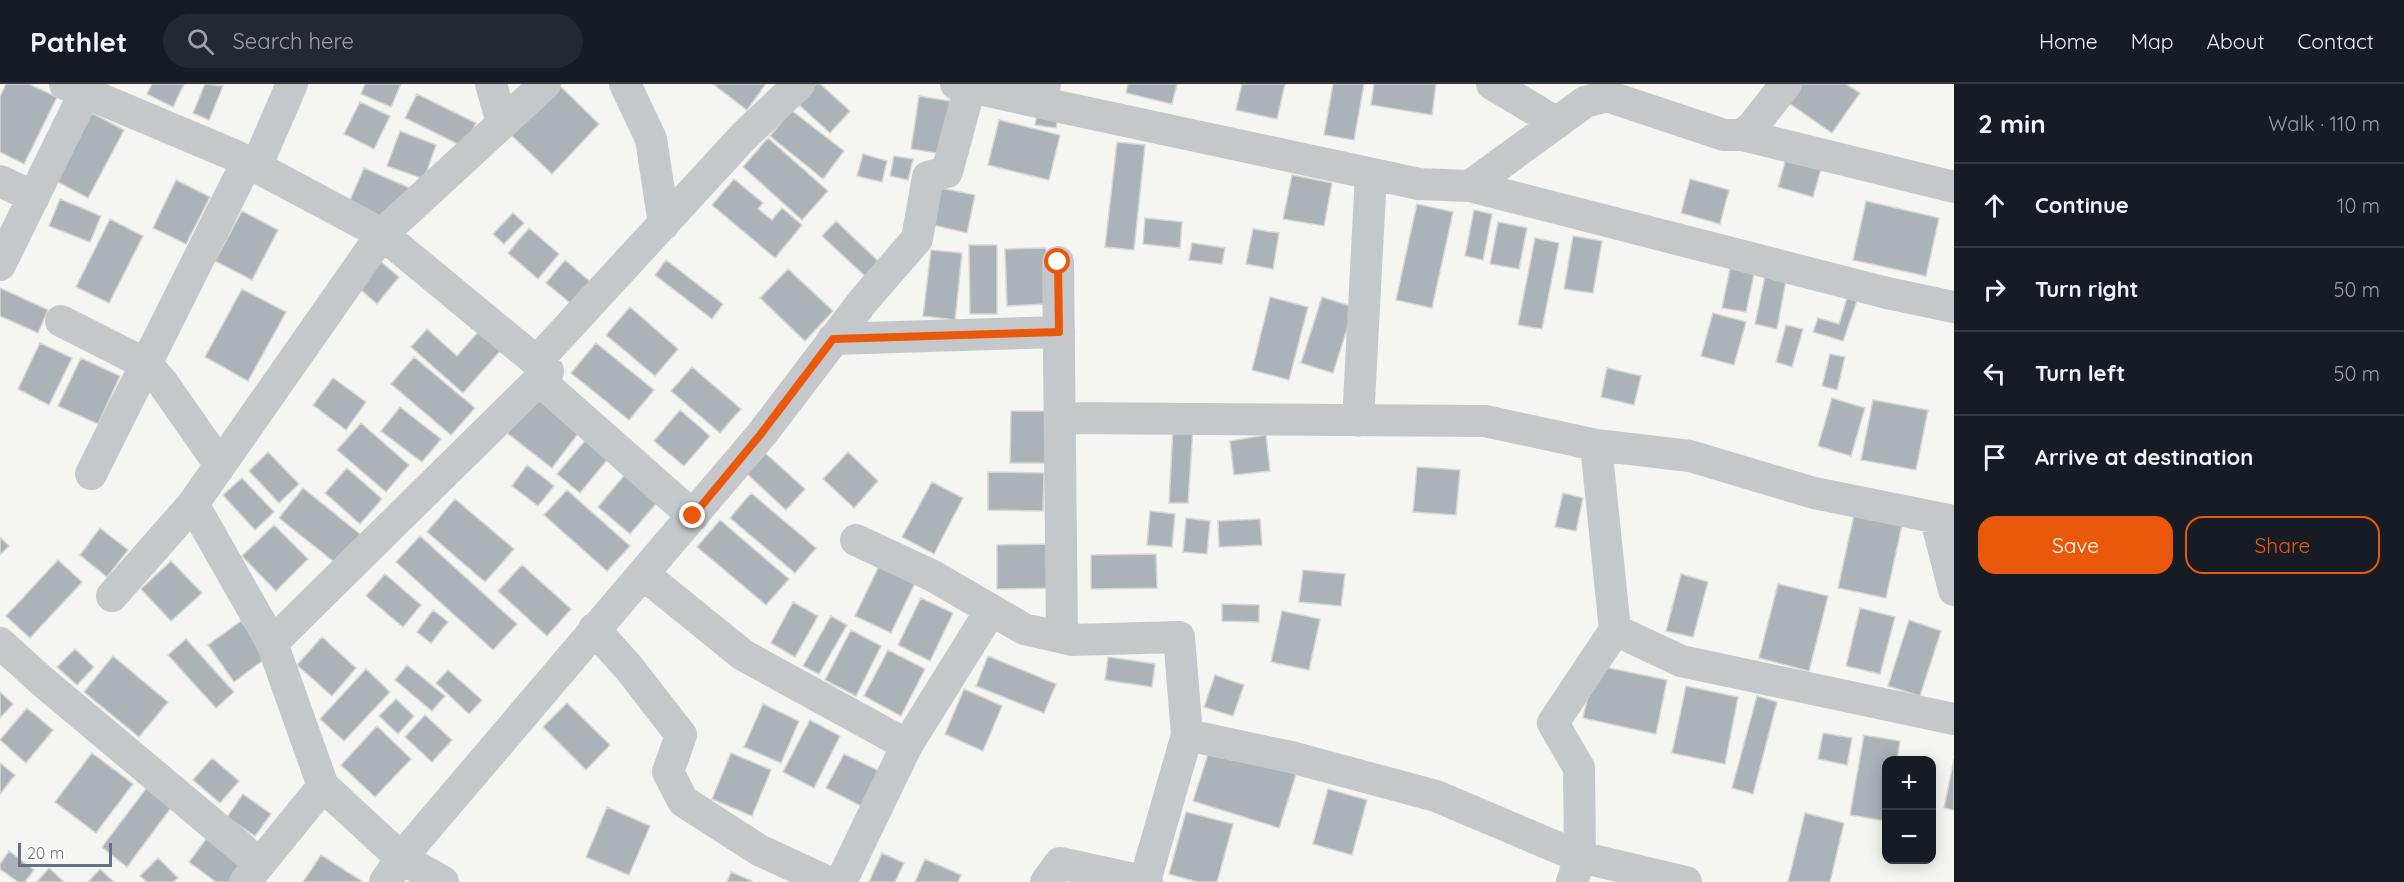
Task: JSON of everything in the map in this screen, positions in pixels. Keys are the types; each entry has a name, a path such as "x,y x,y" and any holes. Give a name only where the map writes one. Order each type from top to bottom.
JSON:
{"street":[{"path":"91,474 292,84"},
{"path":"491,84 502,123"},
{"path":"112,596 193,504 382,234 544,84"},
{"path":"625,84 651,139 664,224"},
{"path":"272,643 538,370 664,224 744,136 799,84"},
{"path":"1492,84 1557,123"},
{"path":"393,870 594,629 693,516 760,435 864,300 917,239 928,177 947,172 963,86 1044,94 1419,184 1470,186 1887,293 1954,307"},
{"path":"1742,135 1752,127 1779,86"},
{"path":"0,265 34,198 79,87 252,165 382,234 538,370 693,516"},
{"path":"1470,186 1585,102 1607,96 1724,135 1742,135 1954,188"},
{"path":"1358,421 1371,174"},
{"path":"0,181 34,198"},
{"path":"1058,262 1062,638"},
{"path":"61,321 146,364 162,382 220,465"},
{"path":"833,339 1059,332"},
{"path":"1060,418 1485,421 1596,445 1690,456 1814,493 1945,520 1954,590"},
{"path":"1576,869 1579,768 1553,723 1615,630 1596,445"},
{"path":"193,504 272,643 323,786 393,870 443,882"},
{"path":"856,540 933,576 1024,629 1072,640 1179,637 1188,735 1146,882 1060,863 1046,882"},
{"path":"643,574 743,655 907,745"},
{"path":"841,882 907,745 991,610"},
{"path":"594,629 629,668 681,735 668,772 683,801 759,850 828,882"},
{"path":"1615,630 1681,661 1954,719"},
{"path":"0,643 252,873 323,786"},
{"path":"1188,735 1291,757 1436,796 1576,869 1686,882"}],"building":[{"path":"6,84 29,84 57,97 24,164 0,152 0,97"},
{"path":"152,84 184,84 173,107 147,94"},
{"path":"205,84 223,86 209,120 193,113"},
{"path":"365,84 401,84 391,107 361,94"},
{"path":"558,84 599,124 552,174 507,131"},
{"path":"713,84 764,84 765,85 747,110"},
{"path":"816,84 820,84 850,111 830,133 798,104"},
{"path":"1128,84 1177,84 1172,104 1126,93"},
{"path":"1242,84 1285,84 1277,119 1236,110"},
{"path":"1333,84 1364,84 1354,140 1324,135"},
{"path":"1374,84 1436,84 1432,115 1371,105"},
{"path":"1798,84 1846,84 1860,93 1832,133 1786,101"},
{"path":"417,94 476,123 464,147 405,118"},
{"path":"919,96 956,102 949,155 911,149"},
{"path":"360,102 390,116 374,149 344,134"},
{"path":"791,110 844,151 823,179 770,136"},
{"path":"92,113 124,130 88,198 56,181"},
{"path":"1037,115 1058,118 1056,128 1035,125"},
{"path":"999,120 1060,135 1049,180 988,165"},
{"path":"400,131 436,145 424,179 387,166"},
{"path":"768,138 828,191 802,220 743,167"},
{"path":"1117,142 1145,145 1134,250 1105,247"},
{"path":"1789,148 1824,158 1813,197 1778,187"},
{"path":"863,154 887,161 882,182 857,176"},
{"path":"894,156 913,159 908,180 890,176"},
{"path":"364,168 414,190 398,229 347,207"},
{"path":"1292,175 1332,183 1324,226 1283,219"},
{"path":"734,179 763,203 758,209 772,220 782,208 802,225 775,258 712,205"},
{"path":"1690,179 1729,190 1720,224 1681,213"},
{"path":"176,180 210,197 186,244 153,228"},
{"path":"941,188 975,195 967,233 933,225"},
{"path":"60,199 101,216 90,242 49,226"},
{"path":"1866,201 1939,218 1926,276 1853,260"},
{"path":"1417,204 1453,212 1432,308 1396,300"},
{"path":"1474,210 1492,214 1483,260 1465,256"},
{"path":"242,211 278,230 252,280 215,261"},
{"path":"513,213 524,223 504,244 493,234"},
{"path":"1145,218 1182,222 1180,248 1143,244"},
{"path":"110,219 143,236 109,303 76,287"},
{"path":"836,221 878,261 865,276 822,236"},
{"path":"1498,222 1527,228 1519,269 1490,264"},
{"path":"529,228 559,254 538,279 508,253"},
{"path":"1253,229 1279,233 1273,269 1246,264"},
{"path":"1573,236 1602,241 1593,293 1564,289"},
{"path":"1535,238 1559,243 1542,329 1518,325"},
{"path":"1192,243 1225,248 1222,264 1189,260"},
{"path":"969,245 997,245 997,314 970,314"},
{"path":"1046,248 1048,304 1007,306 1005,249"},
{"path":"931,250 962,253 955,320 923,316"},
{"path":"374,256 399,277 377,304 352,282"},
{"path":"565,260 593,284 575,307 546,283"},
{"path":"666,260 723,304 712,319 655,275"},
{"path":"1731,264 1755,269 1746,312 1722,308"},
{"path":"788,269 833,311 805,341 760,298"},
{"path":"1765,276 1786,280 1777,329 1755,324"},
{"path":"0,288 48,310 38,333 0,316"},
{"path":"242,289 286,312 248,381 205,357"},
{"path":"1270,297 1308,307 1289,380 1252,370"},
{"path":"1322,297 1354,307 1333,373 1301,363"},
{"path":"1847,298 1857,301 1843,341 1813,332 1818,318 1839,324"},
{"path":"630,307 678,349 655,376 606,335"},
{"path":"1713,313 1746,322 1734,365 1701,356"},
{"path":"1786,325 1803,329 1792,367 1776,362"},
{"path":"427,329 457,356 478,332 500,351 463,393 411,347"},
{"path":"40,343 72,358 49,405 18,389"},
{"path":"596,343 654,390 629,420 571,373"},
{"path":"1830,354 1845,357 1837,390 1822,386"},
{"path":"414,357 475,408 451,435 391,384"},
{"path":"81,358 120,376 98,424 58,406"},
{"path":"692,367 741,409 720,433 671,391"},
{"path":"1607,368 1641,376 1634,405 1601,397"},
{"path":"333,378 366,402 346,430 313,405"},
{"path":"536,396 580,431 552,468 507,433"},
{"path":"1832,398 1865,408 1851,456 1818,446"},
{"path":"1873,400 1928,410 1916,470 1861,460"},
{"path":"400,407 441,439 422,462 381,431"},
{"path":"680,410 710,436 684,466 654,441"},
{"path":"1011,411 1053,411 1052,463 1010,463"},
{"path":"361,423 409,465 386,492 337,450"},
{"path":"1173,428 1193,428 1188,503 1169,503"},
{"path":"1266,435 1270,471 1234,475 1230,441"},
{"path":"589,436 611,455 580,493 557,474"},
{"path":"268,452 299,484 279,503 249,471"},
{"path":"764,452 805,489 786,510 745,472"},
{"path":"848,452 878,481 854,508 823,479"},
{"path":"527,465 554,486 538,506 512,486"},
{"path":"1417,467 1460,470 1456,515 1413,512"},
{"path":"347,468 382,499 360,524 325,493"},
{"path":"627,472 660,499 630,534 598,507"},
{"path":"988,472 1044,473 1043,511 988,510"},
{"path":"242,478 274,512 255,530 223,495"},
{"path":"932,482 963,498 934,554 902,537"},
{"path":"303,488 366,539 343,569 279,518"},
{"path":"567,490 630,546 607,571 544,515"},
{"path":"751,493 816,548 795,573 730,518"},
{"path":"1563,493 1583,498 1576,531 1555,527"},
{"path":"455,499 514,549 485,582 427,532"},
{"path":"1150,511 1175,514 1172,547 1147,545"},
{"path":"1854,515 1902,525 1886,598 1838,588"},
{"path":"1186,518 1210,521 1207,554 1183,552"},
{"path":"1260,519 1262,545 1219,547 1218,521"},
{"path":"720,520 789,579 766,605 697,547"},
{"path":"274,525 308,559 276,591 242,556"},
{"path":"100,528 128,550 107,577 80,555"},
{"path":"420,536 517,624 493,650 396,562"},
{"path":"0,537 9,546 0,555"},
{"path":"1052,544 1053,588 997,589 997,545"},
{"path":"1156,554 1157,588 1091,589 1091,555"},
{"path":"58,560 82,582 30,638 6,616"},
{"path":"171,561 202,593 171,621 141,589"},
{"path":"522,565 571,609 547,636 498,591"},
{"path":"879,566 915,583 891,633 855,616"},
{"path":"1303,570 1345,574 1341,606 1299,602"},
{"path":"385,574 421,605 403,627 366,596"},
{"path":"1681,574 1708,582 1693,637 1666,631"},
{"path":"1778,584 1828,596 1809,671 1759,658"},
{"path":"921,598 953,613 930,661 898,645"},
{"path":"793,602 818,616 795,657 771,643"},
{"path":"1222,604 1259,605 1259,622 1222,621"},
{"path":"1860,608 1895,617 1880,674 1846,666"},
{"path":"433,610 448,622 431,643 417,632"},
{"path":"1282,611 1320,619 1309,670 1271,662"},
{"path":"831,616 847,625 819,674 803,666"},
{"path":"1909,620 1941,631 1920,696 1888,686"},
{"path":"241,621 267,657 234,682 208,645"},
{"path":"851,630 881,646 856,696 825,680"},
{"path":"322,637 356,668 332,696 297,665"},
{"path":"186,639 234,692 216,708 168,655"},
{"path":"75,649 94,667 77,685 57,667"},
{"path":"888,650 925,669 901,716 864,696"},
{"path":"113,656 168,702 139,737 84,692"},
{"path":"988,656 1056,684 1044,713 976,686"},
{"path":"1108,657 1155,664 1152,687 1105,680"},
{"path":"407,665 445,696 432,711 395,680"},
{"path":"1595,665 1667,680 1656,734 1583,718"},
{"path":"366,669 390,692 344,741 320,719"},
{"path":"448,670 482,700 469,714 436,683"},
{"path":"1215,675 1244,685 1233,716 1204,707"},
{"path":"1686,686 1738,697 1725,764 1672,753"},
{"path":"964,689 1002,706 983,751 945,734"},
{"path":"0,692 13,704 0,718"},
{"path":"1757,696 1777,702 1753,794 1732,788"},
{"path":"396,699 414,716 398,734 379,716"},
{"path":"567,703 610,745 586,770 543,727"},
{"path":"763,704 799,721 781,763 744,747"},
{"path":"27,708 53,730 26,763 0,740"},
{"path":"425,715 452,740 432,762 405,737"},
{"path":"810,720 840,736 814,788 783,772"},
{"path":"377,726 411,759 375,797 341,765"},
{"path":"1823,733 1852,738 1847,765 1818,759"},
{"path":"1864,735 1900,741 1898,756 1882,756 1882,820 1850,815"},
{"path":"1211,745 1297,772 1279,828 1193,801"},
{"path":"92,753 133,784 96,833 55,802"},
{"path":"731,753 771,770 752,816 712,799"},
{"path":"844,754 879,771 861,806 826,788"},
{"path":"212,758 239,781 220,803 193,780"},
{"path":"1954,759 1954,810 1944,808"},
{"path":"0,763 15,775 0,794"},
{"path":"151,782 176,801 127,867 102,847"},
{"path":"1328,789 1367,800 1352,855 1313,844"},
{"path":"243,794 271,814 255,836 227,817"},
{"path":"607,807 650,826 629,875 586,857"},
{"path":"1186,812 1233,824 1217,882 1198,882 1169,874"},
{"path":"1805,813 1844,823 1830,882 1788,882"},
{"path":"212,831 248,857 230,882 216,882 189,862"},
{"path":"9,851 34,870 25,882 18,882 0,869 0,864"},
{"path":"882,853 904,863 895,882 869,882"},
{"path":"321,855 363,882 303,882"},
{"path":"158,858 178,878 173,882 147,882 140,876"},
{"path":"925,859 961,875 958,882 915,882"},
{"path":"49,868 64,882 37,882"},
{"path":"100,869 114,882 88,882"},
{"path":"731,872 752,881 727,882"}],"route":[{"path":"693,516 760,435 833,339 1059,332 1058,262"}]}
